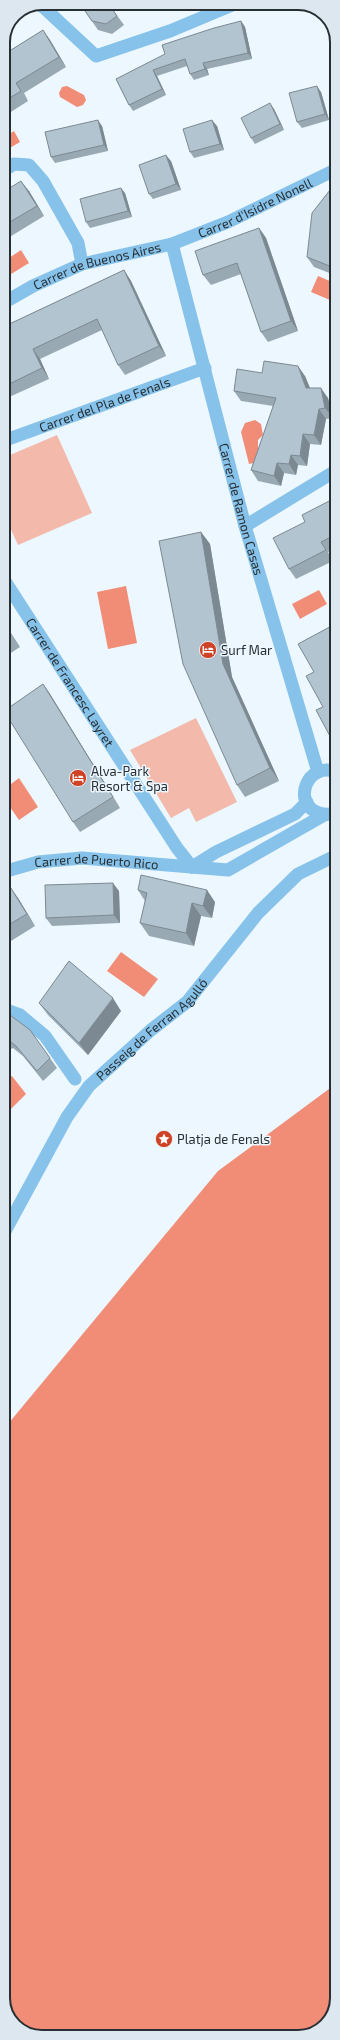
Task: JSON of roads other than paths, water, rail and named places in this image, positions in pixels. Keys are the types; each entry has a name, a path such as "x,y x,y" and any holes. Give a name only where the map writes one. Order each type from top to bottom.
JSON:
{"street":[{"path":"46,10 96,56 170,31 220,10"},
{"path":"10,167 14,164 29,165 43,181 78,243 82,264"},
{"name":"Carrer d'Isidre Nonell","path":"172,244 228,222 330,172"},
{"name":"Carrer de Buenos Aires","path":"10,299 33,286 82,264 172,244"},
{"name":"Carrer de Ramon Casas","path":"172,244 245,526 318,772"},
{"name":"Carrer del Pla de Fenals","path":"10,438 205,368"},
{"path":"245,526 330,474"},
{"name":"Carrer de Francesc Layret","path":"10,589 178,848 192,867"},
{"path":"324,815 315,812 306,802 304,787 309,778 318,772 330,771"},
{"path":"192,867 216,852 295,814 306,802"},
{"path":"192,867 228,870 324,815 330,814"},
{"name":"Carrer de Puerto Rico","path":"10,868 38,862 82,858 192,867"},
{"name":"Passeig de Ferran Agulló","path":"10,1222 67,1117 89,1086 151,1030 187,1002 258,912 298,874 330,858"},
{"path":"10,1011 20,1014 44,1036 76,1079"}],"place":[{"name":"Surf Mar","path":"208,650"},
{"name":"Alva-Park Resort & Spa","path":"78,778"},
{"name":"Platja de Fenals","path":"164,1139"}]}
